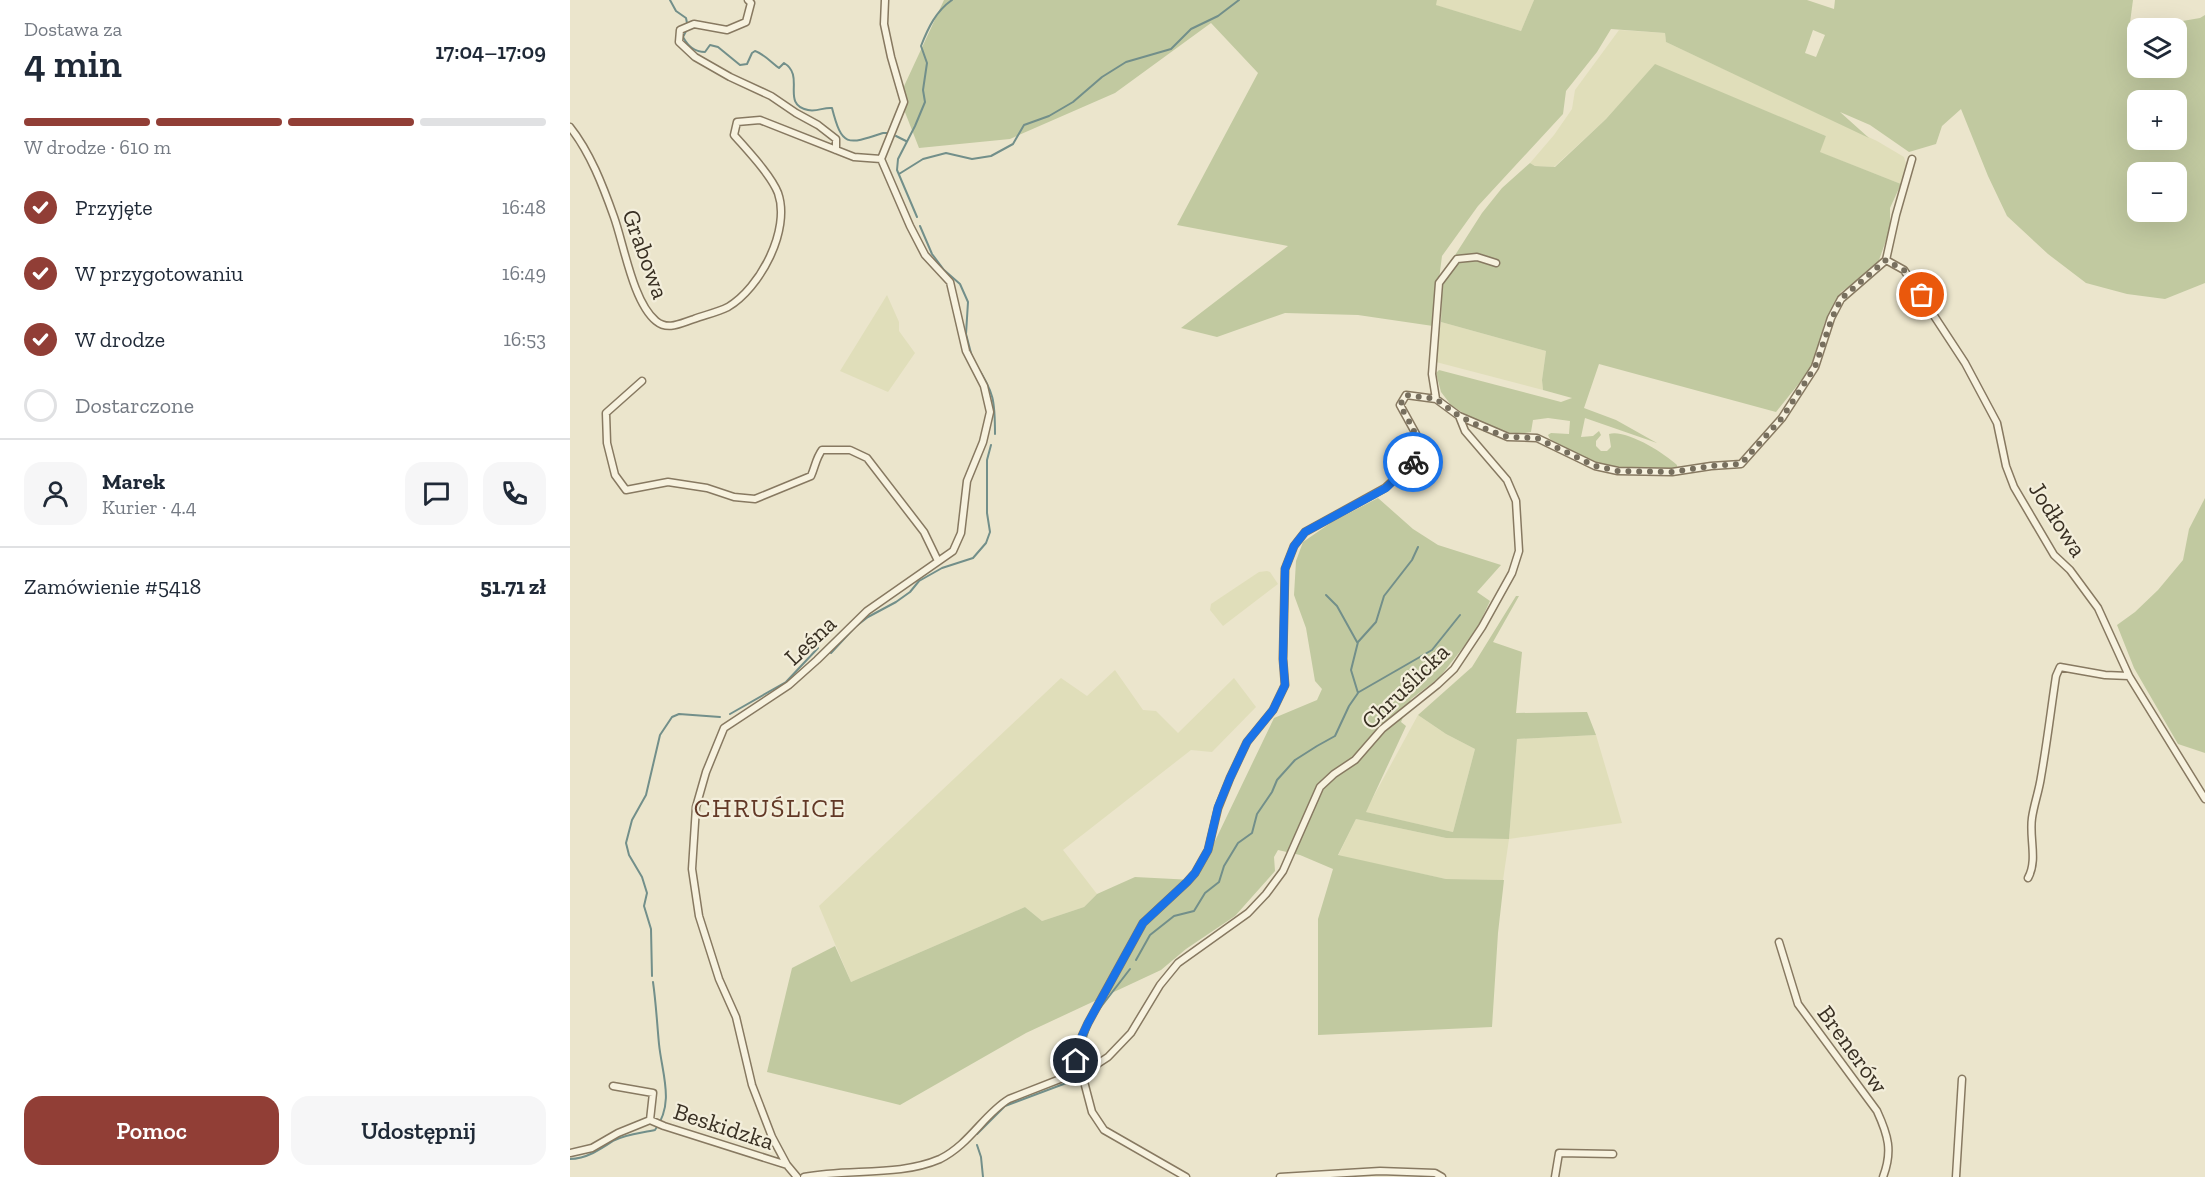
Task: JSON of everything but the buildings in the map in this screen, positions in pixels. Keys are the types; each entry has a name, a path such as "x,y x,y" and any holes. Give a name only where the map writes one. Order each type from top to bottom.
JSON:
{"street":[{"path":"748,0 751,3 746,22 727,30 694,24 680,30 679,42 704,62 771,96 818,125 836,139 836,150"},
{"path":"878,158 904,102 884,24 885,0"},
{"name":"Grabowa","path":"570,128 583,143 613,215 644,309 658,323 673,327 728,307 752,288 770,257 782,218 778,193 760,166 734,135 737,122 760,120 854,157 878,158"},
{"name":"Leśna","path":"797,1177 787,1165 772,1137 752,1085 736,1017 719,979 699,916 692,869 696,807 706,772 724,728 789,685 818,660 867,611 953,551 961,533 967,481 983,442 990,412 984,386 966,351 950,282 925,255 878,158"},
{"path":"1459,416 1508,437 1537,438 1595,466 1618,471 1672,472 1741,464 1782,418 1815,367 1841,299 1886,260 1912,159"},
{"path":"1436,399 1432,374 1439,283 1457,259 1477,258 1496,263"},
{"name":"Jodłowa","path":"1886,260 1904,270 1965,363 1997,423 2006,466 2014,487 2054,555 2070,570 2098,608 2129,676 2205,799"},
{"path":"642,381 606,413 607,443 615,475 626,490 668,482 707,488 734,497 755,500 811,476 816,458 822,450 850,450 867,458 924,532 938,561"},
{"name":"Chruślicka","path":"1073,1074 1082,1036 1088,1023 1143,923 1187,882 1208,850 1218,807 1230,778 1247,742 1273,710 1285,685 1283,659 1285,569 1294,546 1305,532 1386,488 1415,460 1419,446 1416,434 1400,405 1406,395 1436,399 1459,416 1465,431 1507,480 1516,501 1519,551 1512,573 1482,627 1454,669 1382,729 1361,754 1334,774 1320,788 1283,870 1266,894 1248,913 1178,963 1160,985 1131,1033 1108,1057 1082,1074"},
{"path":"2028,878 2032,870 2032,817 2041,780 2056,676 2060,667 2105,675 2129,676"},
{"name":"Brenerów","path":"1779,942 1798,1004 1877,1111 1889,1148 1882,1177"},
{"path":"804,1177 821,1173 880,1174 921,1167 942,1159 973,1135 1001,1104 1073,1074 1082,1074 1092,1112 1104,1130 1186,1177"},
{"path":"1956,1177 1962,1079"},
{"name":"Beskidzka","path":"613,1086 653,1093 653,1121"},
{"name":"Beskidzka","path":"570,1153 592,1148 618,1133 653,1121 787,1165"},
{"path":"1555,1177 1559,1153 1613,1154"},
{"path":"1280,1177 1380,1171 1435,1173 1442,1177"}],"shaded area":[{"path":"1437,0 1534,0 1521,31 1435,5"},
{"path":"1619,30 1665,33 1666,42 1877,141 1904,157 1907,167 1901,184 1819,152 1826,136 1655,65 1606,119 1554,167 1535,166 1530,163 1572,109 1575,90"},
{"path":"887,295 899,322 899,331 915,353 888,392 840,371"},
{"path":"1441,322 1546,351 1543,390 1436,362"},
{"path":"1267,571 1278,584 1223,626 1210,610 1211,604 1259,572"},
{"path":"1115,670 1143,710 1156,711 1178,733 1234,678 1256,707 1212,752 1191,750 1063,850 1097,894 1084,907 1042,921 1025,907 851,982 819,906 1061,678 1087,696"},
{"path":"1418,715 1446,734 1475,749 1453,832 1365,812"},
{"path":"1596,735 1622,823 1509,839 1517,739"},
{"path":"1356,819 1446,838 1509,839 1503,880 1446,879 1338,856"}],"green space":[{"path":"944,0 1437,0 1436,5 1521,31 1534,0 1807,0 1834,9 1835,0 2133,0 2131,18 2127,18 2127,78 2187,78 2187,20 2205,15 2205,283 2165,299 2127,294 2086,283 2048,254 2007,216 1961,109 1942,126 1936,144 1909,152 1870,125 1840,112 1869,138 1666,42 1665,33 1611,29 1597,52 1566,91 1563,114 1478,206 1442,256 1433,326 1358,315 1285,313 1217,337 1181,328 1288,246 1177,225 1258,73 1211,23 1115,93 1010,139 919,148 899,97","holes":["1813,30 1825,35 1816,57 1805,53"]},
{"path":"1655,64 1826,136 1820,152 1901,184 1890,208 1890,229 1878,263 1841,292 1824,324 1817,361 1776,412 1599,364 1584,408 1616,420 1657,443 1585,418 1581,437 1593,436 1599,431 1601,435 1596,441 1596,446 1601,451 1607,451 1611,447 1609,434 1616,433 1635,438 1663,454 1677,465 1677,469 1620,467 1601,464 1581,457 1550,439 1548,435 1551,433 1569,434 1570,421 1548,418 1533,420 1531,432 1513,435 1480,424 1451,405 1441,392 1436,373 1439,370 1561,402 1572,398 1543,390 1546,351 1441,322 1442,288 1450,263 1482,213 1502,188 1530,163 1535,166 1555,167 1606,119"},
{"path":"1378,498 1413,529 1438,545 1501,565 1477,592 1490,601 1476,631 1439,678 1411,699 1401,722 1406,726 1366,812 1453,832 1475,749 1446,734 1418,715 1472,667 1516,596 1519,596 1493,642 1522,652 1516,713 1587,712 1596,735 1517,739 1509,839 1446,838 1356,819 1338,855 1446,879 1504,880 1492,1027 1318,1035 1318,919 1333,869 1300,855 1278,850 1274,857 1275,871 1235,916 1186,949 1161,970 1026,1033 900,1105 767,1072 792,968 835,946 851,982 1025,907 1042,921 1084,907 1097,894 1135,877 1193,880 1215,841 1274,718 1317,700 1322,689 1315,681 1306,628 1294,595 1296,561 1303,542 1332,522"},
{"path":"2205,498 2205,753 2178,744 2134,668 2117,625 2158,590 2183,560 2189,529"}],"waterway":[{"path":"670,0 676,11 686,18 687,23"},
{"path":"917,217 897,170 898,159 925,102 923,90 927,63 921,46 933,20 952,0"},
{"path":"899,174 923,159 946,153 972,159 991,156 1013,144 1024,125 1049,116 1073,102 1102,77 1126,62 1171,49 1191,29 1218,16 1239,0"},
{"path":"686,31 683,37 695,50 705,52 710,45 718,47 740,65 747,64 755,51 779,68 784,63 793,75 794,96 800,107 808,110 832,108 839,130 848,140 861,140 887,133"},
{"path":"896,136 906,141"},
{"path":"920,226 932,254 944,270 960,284 968,302 966,334 972,357"},
{"path":"976,365 992,397 995,434"},
{"path":"831,653 855,627 868,617 896,602 910,592 919,581 942,568 973,558 986,543 990,532 987,513 987,460 991,445"},
{"path":"1136,960 1150,935 1174,916 1194,911 1205,893 1219,882 1224,866 1238,843 1252,833 1257,814 1277,780 1295,760 1335,736 1349,706 1358,693 1351,670 1358,642 1376,622 1384,596 1412,560 1418,547"},
{"path":"1326,595 1337,606 1357,642"},
{"path":"1359,692 1432,650 1460,615"},
{"path":"730,714 786,682 818,648"},
{"path":"652,976 651,929 644,906 647,893 642,877 629,855 626,843 632,820 646,795 660,735 672,717 679,714 720,717"},
{"path":"1097,1012 1130,969"},
{"path":"570,1159 587,1155 623,1137 655,1130 661,1120 666,1088 653,982"},
{"path":"1082,1051 1090,1025"},
{"path":"977,1134 1005,1106 1077,1079"},
{"path":"977,1145 983,1177"}],"way so far":[{"path":"1413,462 1419,446 1416,434 1400,405 1406,395 1436,399 1459,416 1488,430 1508,437 1537,438 1595,466 1618,471 1672,472 1741,464 1782,418 1815,367 1841,299 1886,260 1904,270 1922,295"}],"district":[{"name":"CHRUŚLICE","path":"770,808"}],"route":[{"path":"1076,1061 1082,1036 1088,1023 1143,923 1187,882 1208,850 1218,807 1230,778 1247,742 1273,710 1285,685 1283,659 1285,569 1294,546 1305,532 1386,488 1413,462"}]}
